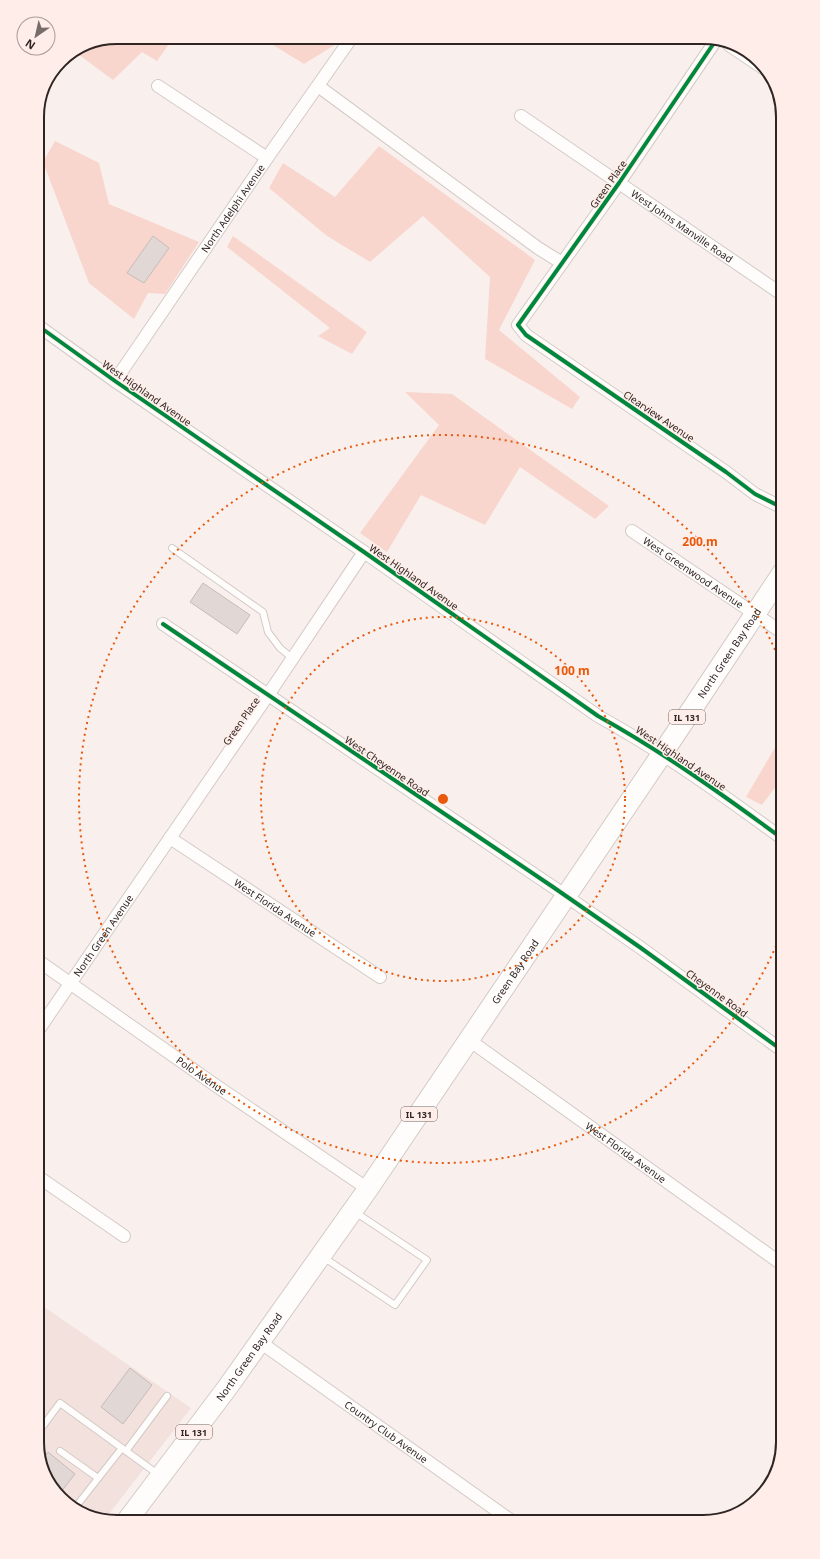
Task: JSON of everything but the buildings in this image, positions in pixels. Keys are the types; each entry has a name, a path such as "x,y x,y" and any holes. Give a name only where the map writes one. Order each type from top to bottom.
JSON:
{"main road":[{"name":"North Green Bay Road","path":"662,754 776,583"},
{"name":"Green Bay Road","path":"368,1189 662,754"},
{"name":"North Green Bay Road","path":"131,1515 260,1342 368,1189"}],"street":[{"name":"North Adelphi Avenue","path":"115,381 347,44"},
{"name":"Green Place","path":"526,335 518,325 619,183 713,45"},
{"path":"158,86 268,158"},
{"path":"318,86 538,248 562,263"},
{"name":"West Johns Manville Road","path":"520,116 776,290"},
{"name":"West Highland Avenue","path":"44,330 115,381 364,552 598,716 634,736 692,773 776,834"},
{"name":"Clearview Avenue","path":"526,335 726,472 755,494 776,504"},
{"name":"West Greenwood Avenue","path":"632,531 776,628"},
{"name":"Green Place","path":"170,838 364,552"},
{"name":"West Cheyenne Road","path":"163,624 641,948"},
{"name":"West Florida Avenue","path":"170,838 380,977"},
{"name":"North Green Avenue","path":"44,1022 170,838"},
{"name":"Cheyenne Road","path":"641,948 776,1046"},
{"name":"Polo Avenue","path":"44,965 215,1085 368,1189"},
{"name":"West Florida Avenue","path":"469,1040 776,1260"},
{"path":"44,1181 124,1236"},
{"name":"Country Club Avenue","path":"260,1342 503,1515"}],"lane":[{"path":"172,548 263,612 268,632 280,648 292,658"},
{"path":"322,1256 395,1305 427,1260 353,1211"},
{"path":"78,1503 167,1396"},
{"path":"44,1424 60,1403 161,1477"},
{"path":"60,1451 98,1478"}],"shaded area":[{"path":"169,44 157,61 142,52 113,80 79,55 103,45"},
{"path":"271,44 336,44 304,64"},
{"path":"55,141 99,163 109,204 199,242 165,294 148,293 134,319 89,283 44,165 44,160"},
{"path":"379,146 535,260 499,330 580,397 572,409 485,359 490,277 423,216 370,262 327,236 269,188 283,163 335,197"},
{"path":"233,236 367,332 352,354 318,336 330,328 227,247"},
{"path":"405,392 452,394 609,506 595,519 520,467 485,525 421,495 387,552 360,533 439,425"},
{"path":"776,746 776,786 762,805 746,797"},
{"path":"44,1307 191,1408 108,1515 94,1511 73,1500 65,1494 59,1486 50,1470 45,1456"}],"cycle path":[{"path":"713,45 619,183 518,325 526,335 726,472 755,494 776,504"},
{"path":"44,330 115,381 364,552 598,716 669,759 776,834"},
{"path":"163,624 553,887 641,948 776,1046"}]}
